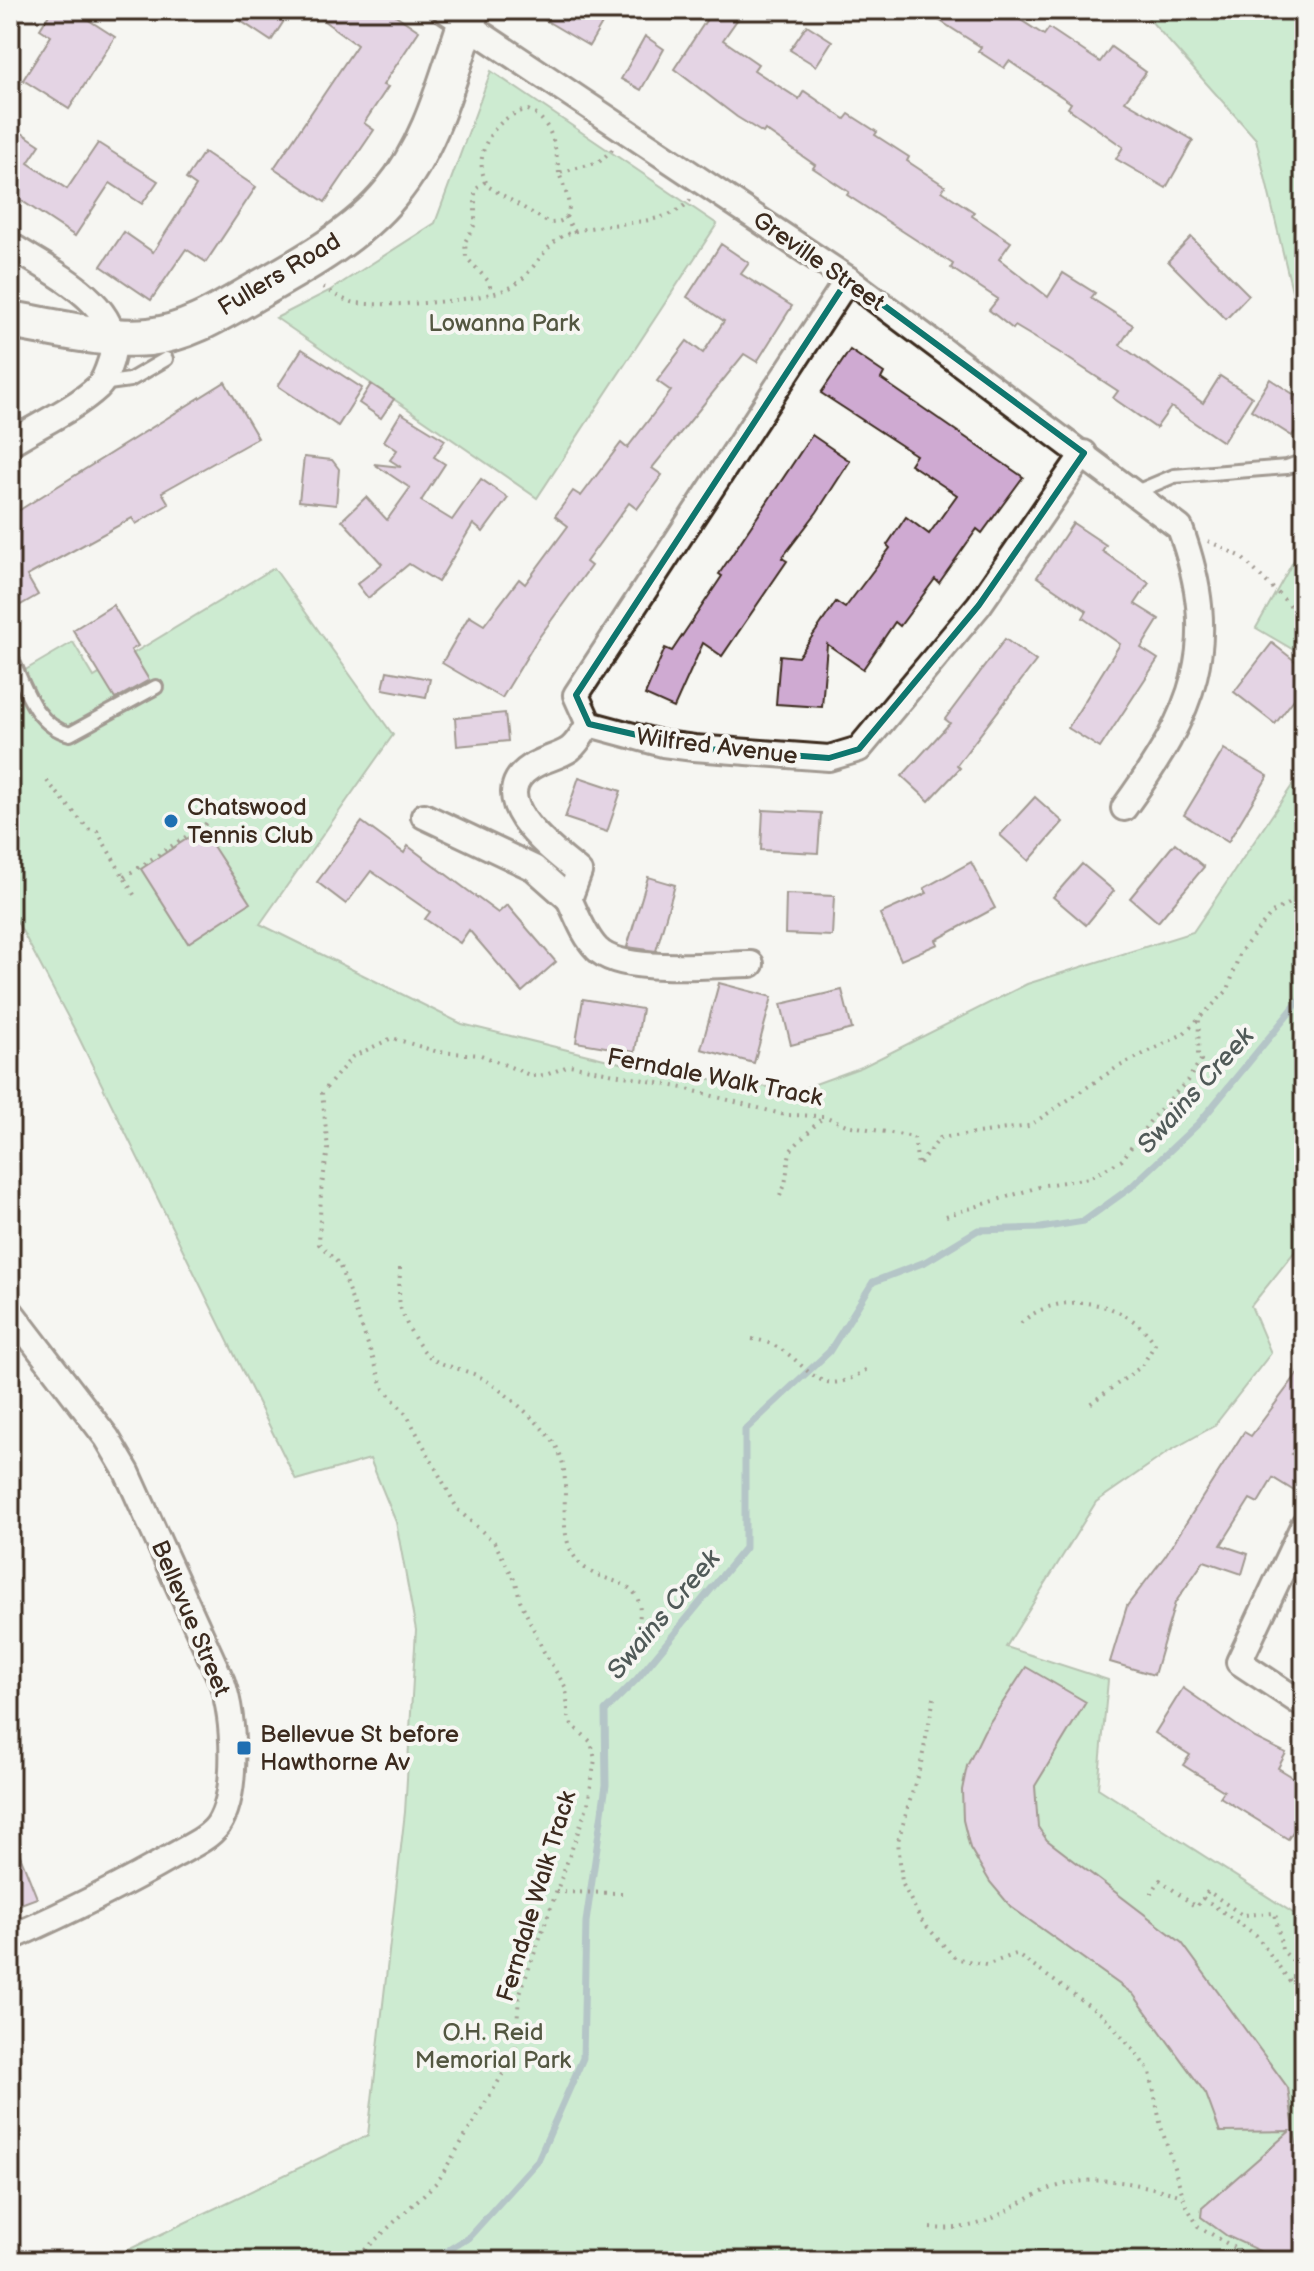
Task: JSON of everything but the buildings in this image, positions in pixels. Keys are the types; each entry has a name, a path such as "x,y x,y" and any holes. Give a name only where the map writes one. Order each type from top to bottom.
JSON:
{"main road":[{"name":"Fullers Road","path":"10,320 149,337 192,325 276,280 372,213 393,191 419,149 461,15"}],"street":[{"name":"Greville Street","path":"461,15 848,279 1180,528"},
{"path":"10,245 95,303 115,335 113,354 101,384 84,398 13,441"},
{"path":"569,899 579,872 529,830 516,808 515,788 527,769 571,749 589,724 576,695 848,279"},
{"name":"Wilfred Avenue","path":"589,724 663,744 694,748 829,758 859,749 979,605 1084,453"},
{"path":"1124,808 1162,756 1183,712 1198,666 1201,602 1194,565 1180,528"},
{"path":"424,816 534,868 569,899 599,952 631,964 751,964"},
{"name":"Bellevue Street","path":"10,1311 107,1438 127,1472 222,1682 230,1711 231,1759 230,1794 213,1831 120,1887 10,1938"},
{"path":"1304,1524 1239,1662 1304,1705"}],"lane":[{"path":"101,384 130,380 166,359"},
{"path":"10,397 13,441"},
{"path":"1136,492 1174,476 1287,467 1304,461"},
{"path":"10,655 41,720 55,730 70,734 156,687"}],"path":[{"path":"1294,10 1304,22"},
{"path":"528,110 540,115 550,132 559,173 571,206 565,217 549,223 508,200 485,182 480,158 487,140 505,118 528,110"},
{"path":"559,173 599,162 629,132"},
{"path":"485,182 475,190 475,224 465,242 466,257 490,283 490,292"},
{"path":"321,286 353,302 400,305 513,286 562,236 680,212 703,182"},
{"path":"565,217 575,232"},
{"path":"1180,528 1240,556 1295,610 1304,612"},
{"path":"47,781 88,829 97,831 136,898"},
{"path":"124,877 210,821"},
{"name":"Ferndale Walk Track","path":"353,2261 438,2181 515,2054 519,1996 588,1804 595,1759 591,1742 569,1722 566,1688 544,1652 520,1600 516,1582 494,1542 458,1510 407,1415 384,1389 339,1264 319,1244 321,1191 328,1149 322,1093 352,1057 392,1038 438,1052 481,1055 532,1076 546,1075 570,1065 683,1088 785,1115 824,1116 846,1125 914,1137 918,1166 940,1138 1029,1126 1116,1068 1183,1034 1228,990 1240,952 1272,913 1304,894"},
{"path":"946,1216 1045,1185 1082,1180 1122,1160 1201,1060 1198,1055 1200,1016"},
{"path":"780,1196 785,1185 790,1151 824,1116"},
{"path":"400,1268 400,1306 413,1333 432,1360 482,1378 531,1415 557,1448 565,1470 570,1546 584,1566 625,1584 639,1601 642,1618 635,1641"},
{"path":"1021,1323 1037,1308 1065,1303 1117,1311 1143,1325 1155,1344 1142,1366 1087,1406"},
{"path":"752,1339 768,1341 800,1361 814,1378 831,1385 849,1382 867,1369"},
{"path":"934,1698 921,1763 898,1841 902,1883 921,1920 955,1958 986,1965 1016,1954 1104,2016 1150,2072 1161,2127 1183,2196 1198,2226 1256,2261"},
{"path":"1151,1894 1160,1880 1196,1907 1208,1891 1242,1915 1275,1913 1282,1950 1304,1972"},
{"path":"556,1892 622,1893"},
{"path":"1203,1898 1256,1935 1304,2001"},
{"path":"930,2228 958,2230 993,2221 1061,2185 1102,2179 1145,2185 1183,2196"}],"highlighted area":[{"path":"848,279 1084,453 979,605 859,749 829,758 694,748 589,724 576,695"}],"green space":[{"path":"1141,10 1304,10 1304,397 1298,316 1256,139"},
{"name":"Lowanna Park","path":"491,71 717,224 537,498 276,318 329,291 435,223"},
{"path":"1304,542 1304,656 1256,628"},
{"name":"O.H. Reid Memorial Park","path":"274,568 393,735 260,924 462,1024 653,1071 796,1091 862,1067 1027,984 1193,932 1304,768 1304,1240 1251,1306 1271,1353 1214,1426 1168,1452 1096,1502 1006,1647 1108,1680 1098,1788 1304,1920 1304,2261 105,2261 368,2135 405,1812 416,1630 396,1522 370,1459 296,1480 78,1036 10,908 10,679 73,642 94,677"}],"waterway":[{"name":"Swains Creek","path":"431,2261 468,2238 538,2160 583,2058 586,1922 606,1785 605,1711 637,1679 745,1548 745,1430 829,1352 873,1282 925,1262 978,1230 1041,1228 1084,1221 1130,1188 1199,1123 1304,995"}],"place":[{"name":"Chatswood Tennis Club","path":"171,821"},
{"name":"Bellevue St before Hawthorne Av","path":"244,1748"}]}
